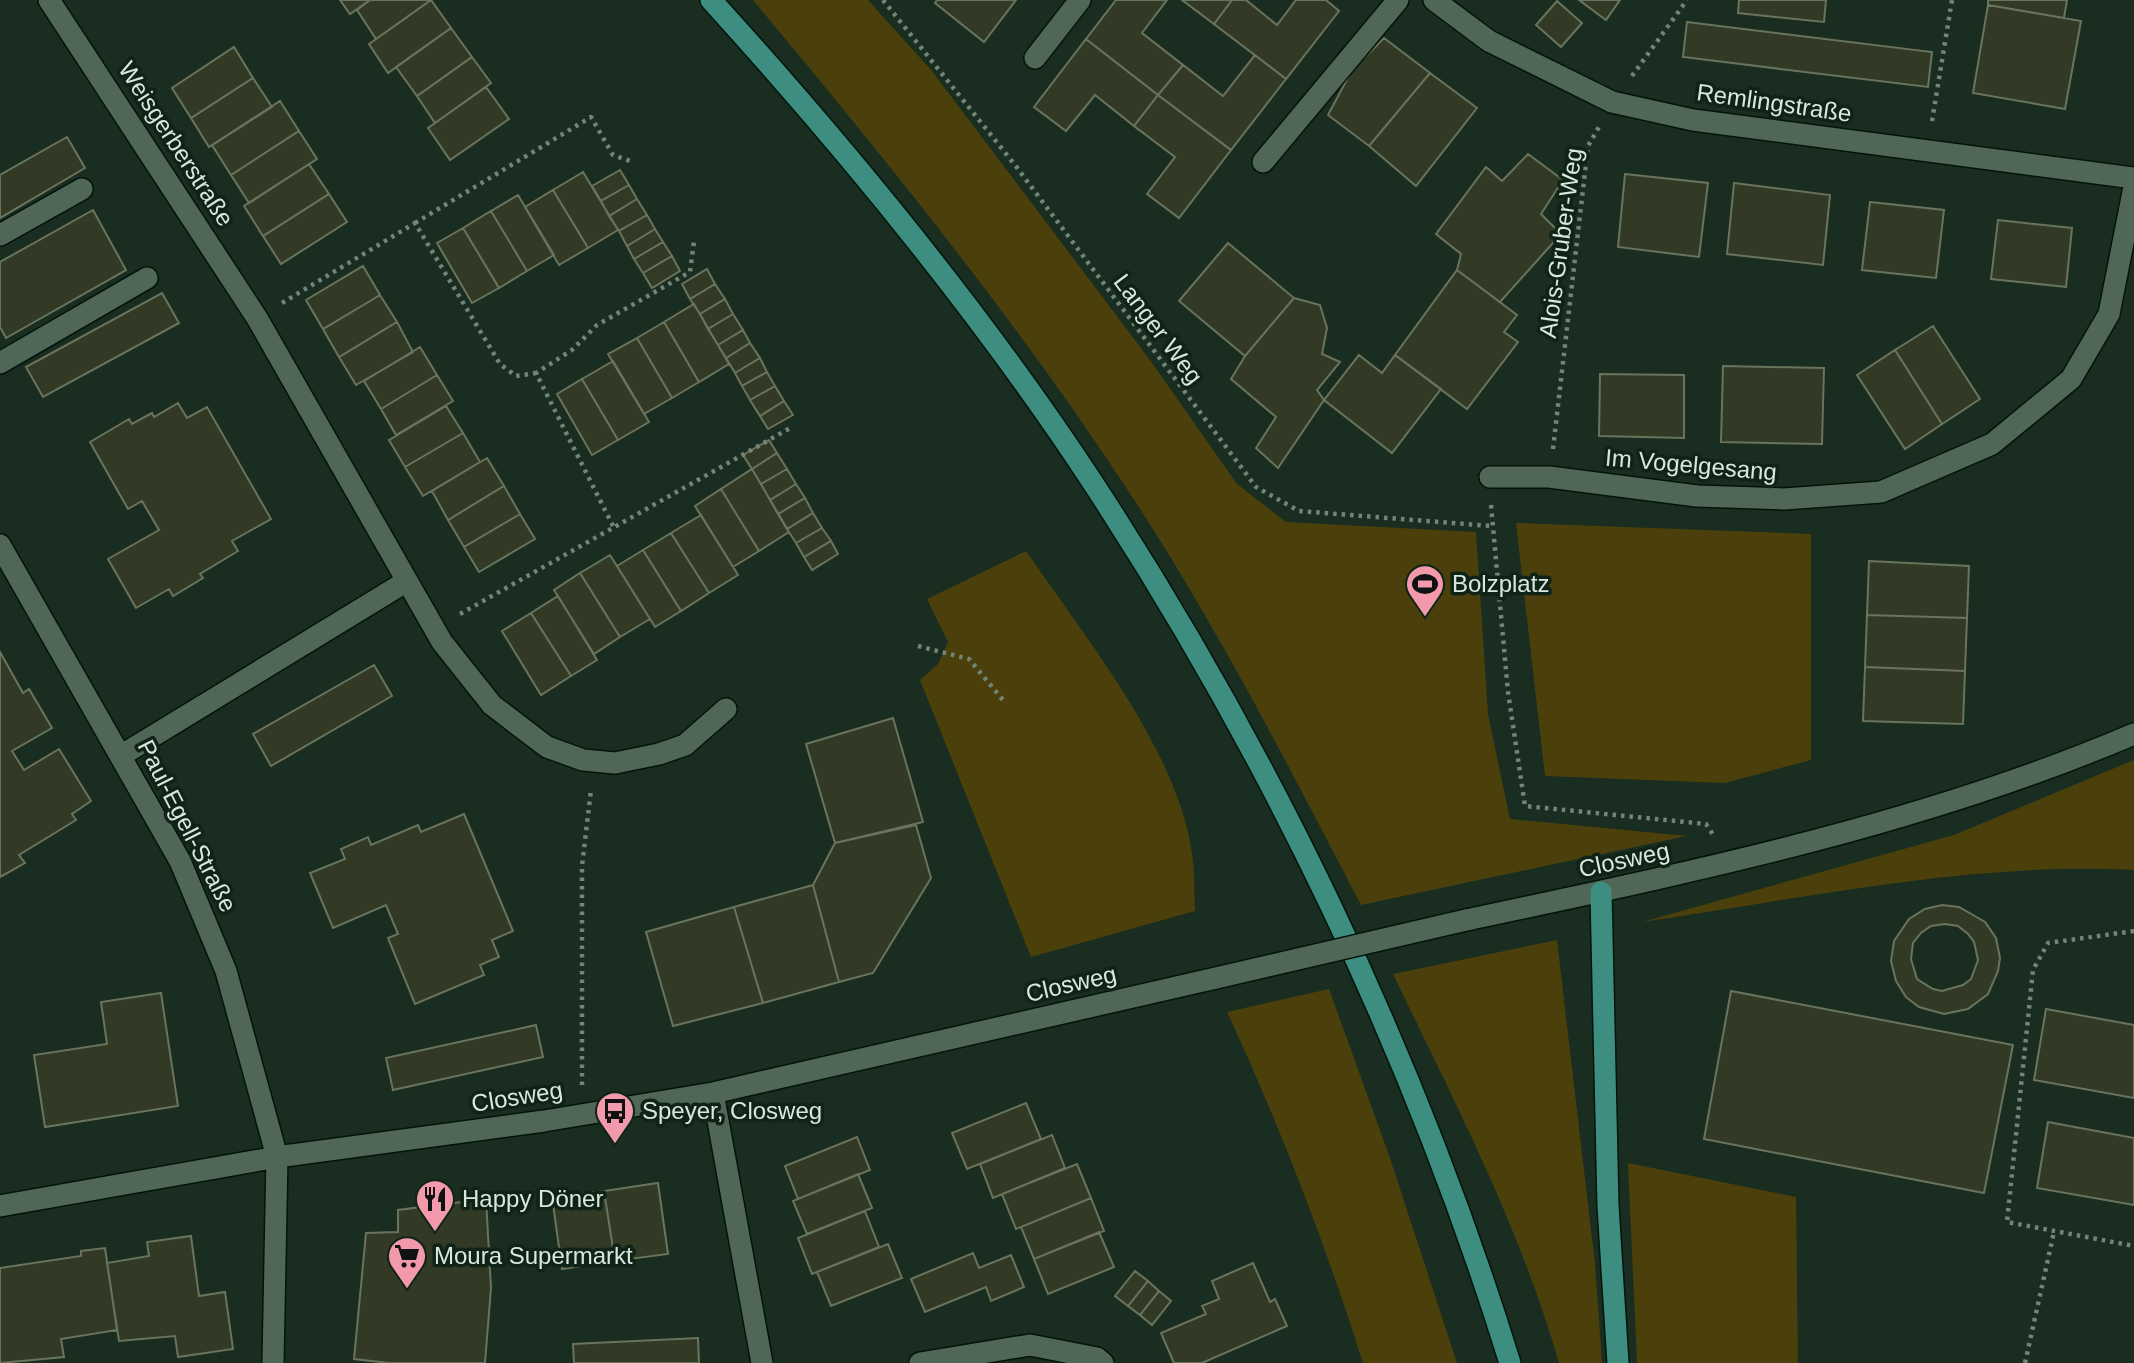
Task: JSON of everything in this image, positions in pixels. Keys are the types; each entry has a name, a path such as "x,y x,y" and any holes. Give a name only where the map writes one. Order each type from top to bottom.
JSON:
{"main road":[{"path":"711,0 820,121 911,234 1003,356 1092,482 1228,704 1376,1005 1475,1252 1510,1363"},
{"path":"1601,892 1608,1192 1618,1363"}],"street":[{"name":"Weisgerberstraße","path":"49,0 257,318 435,629 474,685 510,722 547,747 583,761 638,760 685,745 726,709"},
{"path":"1035,58 1080,0"},
{"path":"1263,162 1398,0"},
{"name":"Remlingstraße","path":"1434,0 1489,41 1612,102 1693,120 2134,178"},
{"name":"Im Vogelgesang","path":"1490,477 1549,477 1697,496 1784,499 1881,492 1992,444 2071,379 2109,314 2134,187"},
{"path":"0,235 82,189"},
{"path":"0,363 147,278"},
{"name":"Paul-Egell-Straße","path":"0,545 122,755 180,861 213,933 238,1008 276,1157 273,1363"},
{"path":"122,755 407,581"},
{"name":"Closweg","path":"0,1206 276,1157 713,1093 1466,920 1731,863 1972,794 2057,766 2134,734"},
{"path":"713,1093 762,1363"},
{"path":"920,1363 1030,1345 1097,1358 1103,1363"}],"path":[{"name":"Langer Weg","path":"883,0 1006,154 1256,486 1299,511 1491,526"},
{"name":"Alois-Gruber-Weg","path":"1549,477 1588,146 1612,102 1687,0"},
{"path":"1927,149 1952,0"},
{"path":"257,318 591,117 613,155 630,161"},
{"path":"415,223 500,364 516,376 536,373 572,349 597,325 690,272 694,241"},
{"path":"536,373 613,526"},
{"path":"435,629 792,427"},
{"path":"1490,477 1491,526 1508,692 1525,806 1706,824 1731,863"},
{"path":"918,646 970,659 1003,699"},
{"path":"581,1114 582,866 589,802 598,762"},
{"path":"2134,931 2048,943 2034,970 2007,1222 2134,1246"},
{"path":"2025,1363 2054,1232"}],"shaded area":[{"path":"753,0 868,0 932,71 1150,360 1237,484 1286,522 1476,532 1488,714 1510,819 1687,836 1361,905 1224,648 1133,498 1044,369 950,243"},
{"path":"1516,523 1811,534 1811,760 1725,783 1545,776"},
{"path":"1026,551 1125,695 1168,774 1183,814 1192,853 1195,911 1031,957 920,680 938,664 948,642 927,599"},
{"path":"2134,760 2134,870 2013,871 1951,876 1642,922 1954,835"},
{"path":"1557,940 1595,1264 1602,1363 1559,1363 1543,1312 1505,1214 1393,974"},
{"path":"1329,989 1390,1158 1457,1363 1363,1363 1301,1185 1227,1012"},
{"path":"1628,1163 1796,1197 1798,1363 1637,1363"}],"building":[{"path":"340,0 370,0 350,14"},
{"path":"370,0 431,0 376,39 357,10"},
{"path":"431,0 451,28 388,73 369,44"},
{"path":"937,0 1016,0 984,42 935,3"},
{"path":"1116,0 1167,0 1142,33 1183,65 1158,95 1086,39"},
{"path":"1182,0 1232,0 1214,24"},
{"path":"1232,0 1246,0 1277,25 1296,0 1326,0 1339,11 1286,79 1214,24"},
{"path":"1579,0 1620,0 1606,20"},
{"path":"1739,0 1826,0 1824,22 1738,13"},
{"path":"1988,0 2067,0 2064,18 1988,5"},
{"path":"1557,1 1582,23 1561,47 1536,25"},
{"path":"1988,5 2081,21 2065,109 1973,93"},
{"path":"1687,22 1932,52 1928,87 1683,57"},
{"path":"451,28 472,57 417,96 396,67"},
{"path":"1384,38 1430,73 1369,146 1328,115 1352,70"},
{"path":"1086,39 1158,95 1134,126 1095,95 1066,131 1034,107"},
{"path":"234,47 253,78 191,118 172,88"},
{"path":"1255,55 1286,79 1231,150 1158,95 1183,65 1223,96"},
{"path":"472,57 491,83 435,123 417,96"},
{"path":"1430,73 1477,108 1416,186 1369,146"},
{"path":"253,78 272,107 209,147 191,118"},
{"path":"486,87 509,119 450,160 428,128"},
{"path":"1158,95 1231,150 1179,218 1147,194 1175,157 1134,126"},
{"path":"280,101 299,131 231,175 212,145"},
{"path":"299,131 317,159 249,203 231,175"},
{"path":"67,137 85,168 0,218 0,175"},
{"path":"1528,154 1563,180 1541,214 1561,234 1500,302 1457,270 1461,254 1436,234 1486,167 1502,181"},
{"path":"309,164 329,194 263,236 244,206"},
{"path":"620,170 629,185 601,201 592,186"},
{"path":"583,172 618,230 588,248 553,190"},
{"path":"1625,174 1708,183 1699,257 1618,247"},
{"path":"1734,183 1830,195 1823,265 1727,254"},
{"path":"629,185 637,199 609,216 601,201"},
{"path":"553,190 588,248 559,265 525,207"},
{"path":"329,194 347,222 281,264 263,236"},
{"path":"518,195 554,255 527,271 491,211"},
{"path":"637,199 647,215 619,231 609,216"},
{"path":"1870,202 1944,210 1936,278 1862,270"},
{"path":"93,210 126,270 6,338 0,327 0,262"},
{"path":"491,211 527,271 499,288 463,228"},
{"path":"647,215 655,229 627,246 619,231"},
{"path":"1998,220 2072,228 2066,287 1991,279"},
{"path":"463,228 499,288 472,303 437,243"},
{"path":"655,229 663,242 634,259 627,246"},
{"path":"663,242 672,256 643,273 634,259"},
{"path":"1228,243 1294,298 1245,356 1179,301"},
{"path":"672,256 680,271 652,288 643,273"},
{"path":"363,266 380,295 323,329 306,300"},
{"path":"707,269 715,284 690,299 682,284"},
{"path":"1457,270 1517,315 1504,332 1518,342 1467,409 1395,355"},
{"path":"715,284 725,299 700,314 690,299"},
{"path":"162,293 179,323 43,397 26,367"},
{"path":"380,295 397,322 339,357 323,329"},
{"path":"1294,298 1320,305 1327,328 1322,354 1340,362 1317,390 1324,400 1278,468 1256,448 1276,417 1231,379 1245,356"},
{"path":"725,299 733,314 708,329 700,314"},
{"path":"694,304 729,364 699,382 664,322"},
{"path":"733,314 743,330 718,345 708,329"},
{"path":"397,322 413,352 356,385 339,357"},
{"path":"664,322 699,382 672,398 637,338"},
{"path":"1933,326 1980,399 1942,424 1895,350"},
{"path":"743,330 750,343 726,358 718,345"},
{"path":"637,338 672,398 644,414 608,354"},
{"path":"750,343 760,358 735,373 726,358"},
{"path":"420,347 437,375 381,409 364,381"},
{"path":"1895,350 1942,424 1905,449 1857,375"},
{"path":"1359,355 1382,373 1395,355 1441,389 1392,453 1324,400"},
{"path":"760,358 767,372 742,386 735,373"},
{"path":"613,361 649,422 618,440 582,379"},
{"path":"1723,366 1824,368 1822,444 1721,442"},
{"path":"767,372 775,386 750,400 742,386"},
{"path":"1600,374 1684,375 1684,438 1599,436"},
{"path":"437,375 453,401 396,435 381,409"},
{"path":"582,379 618,440 592,455 557,394"},
{"path":"775,386 784,401 760,416 750,400"},
{"path":"784,401 793,415 768,429 760,416"},
{"path":"178,403 187,418 207,407 271,519 232,541 238,551 200,574 203,578 173,596 169,589 136,608 108,559 159,530 142,501 128,509 90,442 129,419 132,424 152,413 154,417"},
{"path":"446,406 463,433 405,467 389,440"},
{"path":"463,433 480,462 423,496 405,467"},
{"path":"769,440 777,453 752,469 743,455"},
{"path":"777,453 787,469 761,484 752,469"},
{"path":"487,458 504,486 448,520 432,491"},
{"path":"752,469 789,532 759,551 721,489"},
{"path":"787,469 796,484 770,500 761,484"},
{"path":"796,484 805,498 778,514 770,500"},
{"path":"504,486 520,514 464,547 448,520"},
{"path":"721,489 759,551 733,567 695,506"},
{"path":"805,498 813,513 787,529 778,514"},
{"path":"813,513 822,528 796,543 787,529"},
{"path":"520,514 535,539 479,572 464,547"},
{"path":"701,515 738,575 709,593 671,533"},
{"path":"822,528 831,541 804,557 796,543"},
{"path":"671,533 709,593 681,611 643,550"},
{"path":"831,541 838,554 812,570 804,557"},
{"path":"643,550 681,611 655,627 617,566"},
{"path":"610,555 650,619 620,637 580,573"},
{"path":"1869,561 1969,566 1967,618 1867,615"},
{"path":"580,573 620,637 594,654 554,590"},
{"path":"558,596 597,660 571,676 531,613"},
{"path":"531,613 571,676 541,695 502,631"},
{"path":"1867,615 1967,618 1965,671 1865,667"},
{"path":"0,652 23,693 29,689 52,728 12,751 24,770 59,749 91,801 72,814 76,820 19,855 25,863 0,877"},
{"path":"374,665 392,696 271,766 253,734"},
{"path":"1865,667 1965,671 1963,724 1863,721"},
{"path":"893,718 923,822 835,843 806,744"},
{"path":"464,814 513,931 492,940 499,957 480,965 484,975 415,1004 388,938 398,934 386,905 333,928 310,873 345,859 341,849 368,837 371,845 418,825 421,832"},
{"path":"916,825 931,878 873,973 839,982 813,885 835,843"},
{"path":"813,885 839,982 763,1003 734,907"},
{"path":"1942,905 1959,907 1985,922 1996,938 2000,958 1998,971 1988,994 1968,1009 1944,1014 1919,1007 1906,997 1896,981 1891,961 1894,941 1909,919 1925,909","holes":["1931,926 1958,926 1974,942 1978,960 1971,979 1963,985 1942,991 1933,989 1917,979 1911,959 1913,943"]},
{"path":"734,907 763,1003 673,1026 646,932"},
{"path":"1731,991 2013,1045 1984,1193 1704,1139"},
{"path":"161,993 178,1106 45,1127 34,1055 107,1044 101,1002"},
{"path":"2046,1009 2134,1025 2134,1098 2034,1080"},
{"path":"536,1025 543,1057 393,1090 386,1058"},
{"path":"1026,1103 1041,1139 967,1169 952,1133"},
{"path":"2048,1122 2134,1138 2134,1205 2037,1188"},
{"path":"1052,1135 1065,1168 993,1198 980,1164"},
{"path":"857,1137 870,1170 798,1199 785,1166"},
{"path":"1077,1164 1091,1198 1016,1229 1002,1194"},
{"path":"858,1174 872,1208 807,1234 793,1201"},
{"path":"658,1183 668,1254 615,1261 604,1191"},
{"path":"604,1191 615,1261 562,1269 552,1197"},
{"path":"1091,1198 1104,1231 1034,1259 1021,1227"},
{"path":"486,1199 491,1288 485,1363 389,1363 354,1359 366,1233 398,1232 398,1210"},
{"path":"865,1211 879,1247 812,1274 798,1238"},
{"path":"1099,1232 1114,1267 1048,1294 1034,1259"},
{"path":"191,1236 199,1296 225,1292 233,1349 178,1357 175,1336 119,1341 107,1263 149,1256 147,1242"},
{"path":"888,1244 902,1278 831,1306 817,1272"},
{"path":"105,1248 117,1330 61,1339 64,1357 0,1363 0,1268 81,1256 81,1251"},
{"path":"973,1253 979,1268 1011,1255 1024,1287 991,1301 986,1287 925,1312 911,1279"},
{"path":"1253,1263 1270,1302 1275,1299 1287,1326 1202,1363 1174,1363 1161,1333 1206,1314 1202,1306 1219,1299 1212,1281"},
{"path":"1135,1271 1148,1281 1128,1306 1115,1296"},
{"path":"1148,1281 1159,1291 1140,1315 1128,1306"},
{"path":"1159,1291 1171,1301 1152,1325 1140,1315"},
{"path":"698,1338 699,1363 574,1363 573,1344"}],"place":[{"name":"Bolzplatz","path":"1425,618"},
{"name":"Speyer, Closweg","path":"615,1145"},
{"name":"Happy Döner","path":"435,1233"},
{"name":"Moura Supermarkt","path":"407,1290"}]}
